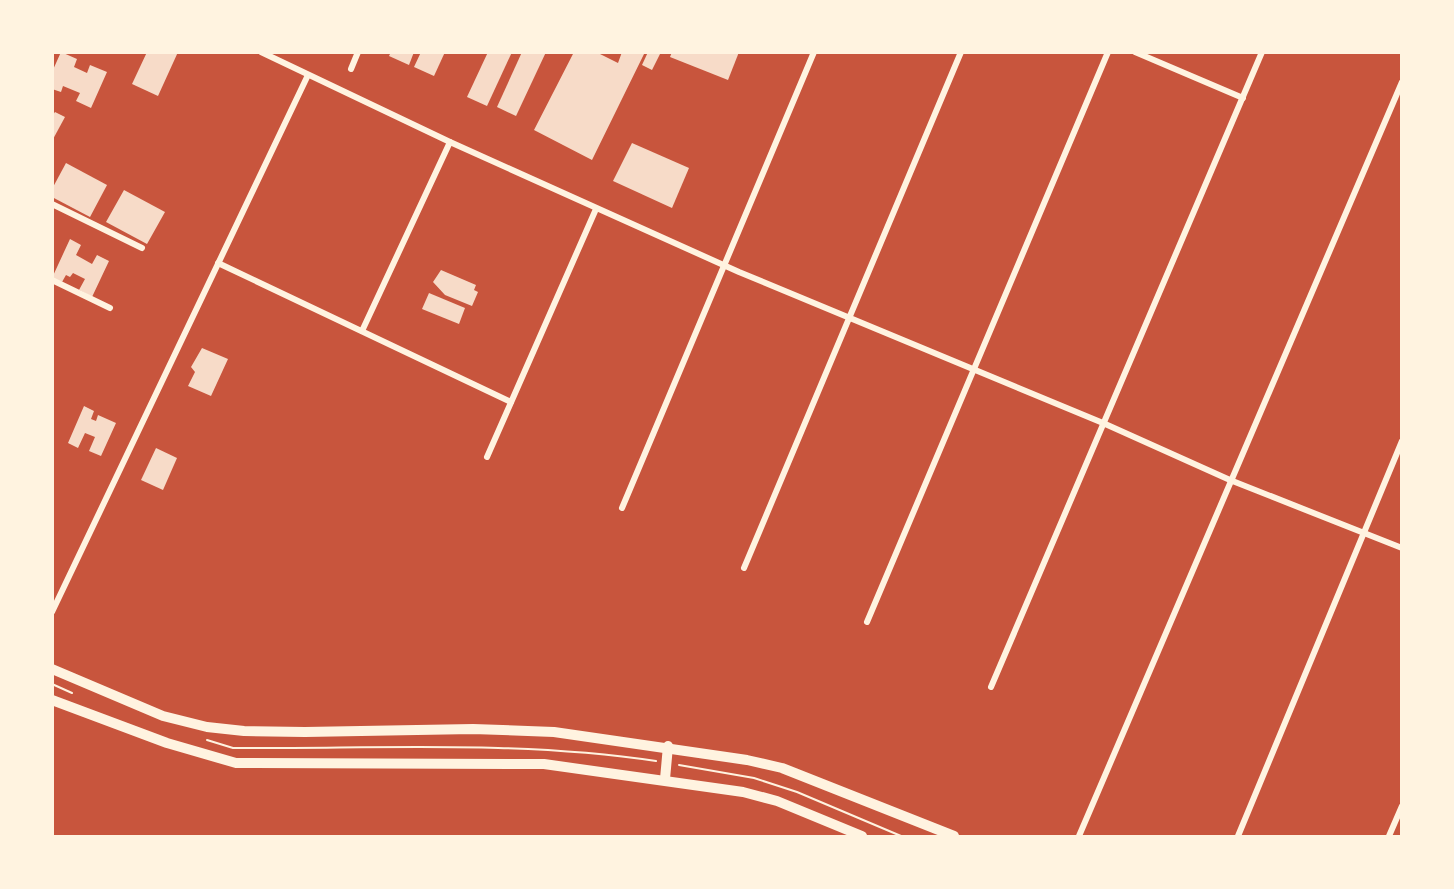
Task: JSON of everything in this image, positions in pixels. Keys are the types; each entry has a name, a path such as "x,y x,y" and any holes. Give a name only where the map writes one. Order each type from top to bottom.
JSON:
{"main road":[{"path":"52,669 163,716 207,728 305,732 474,729 554,732 668,746 782,768 954,837"},
{"path":"52,700 167,743 236,763 544,764 665,779 743,792 777,801 862,837"},
{"path":"665,779 668,746"}],"street":[{"path":"261,52 450,142 724,265 1102,423 1230,480 1401,548"},
{"path":"276,60 280,52"},
{"path":"351,69 358,52"},
{"path":"622,508 814,52"},
{"path":"744,568 961,52"},
{"path":"867,622 1108,52"},
{"path":"1135,52 1243,98"},
{"path":"992,687 1102,423 1262,52"},
{"path":"52,612 308,75"},
{"path":"1079,837 1401,82"},
{"path":"362,331 450,142"},
{"path":"52,204 142,248"},
{"path":"487,457 596,209"},
{"path":"218,263 511,402"},
{"path":"52,280 110,308"},
{"path":"1238,837 1401,441"},
{"path":"1389,837 1401,807"}],"building":[{"path":"61,52 77,59 74,67 87,73 90,65 107,72 91,108 76,101 80,93 63,86 61,92 52,89 52,72"},
{"path":"147,52 178,52 158,96 132,84"},
{"path":"391,52 414,52 409,65 389,56"},
{"path":"421,52 445,52 434,76 414,67"},
{"path":"488,52 512,52 487,106 467,97"},
{"path":"522,52 546,52 516,116 497,107"},
{"path":"574,52 596,52 618,63 622,52 645,52 592,160 534,130"},
{"path":"648,52 661,52 652,70 642,65"},
{"path":"672,52 739,52 728,80 670,57"},
{"path":"55,112 65,117 52,141 52,116"},
{"path":"632,143 689,168 672,208 613,181"},
{"path":"66,163 107,185 90,217 52,197 52,189"},
{"path":"124,190 165,212 147,244 106,222"},
{"path":"70,239 81,245 76,255 92,264 97,255 109,261 92,297 79,290 85,279 73,273 70,277 66,275 62,282 52,278"},
{"path":"441,270 476,285 474,290 478,292 472,306 445,295 433,282"},
{"path":"429,293 465,308 459,324 422,309"},
{"path":"202,348 228,359 211,396 188,386 195,372 191,367"},
{"path":"84,406 94,411 91,419 96,421 98,415 116,423 101,456 89,451 95,437 85,433 78,448 68,443"},
{"path":"156,448 177,458 163,490 141,480"}]}
